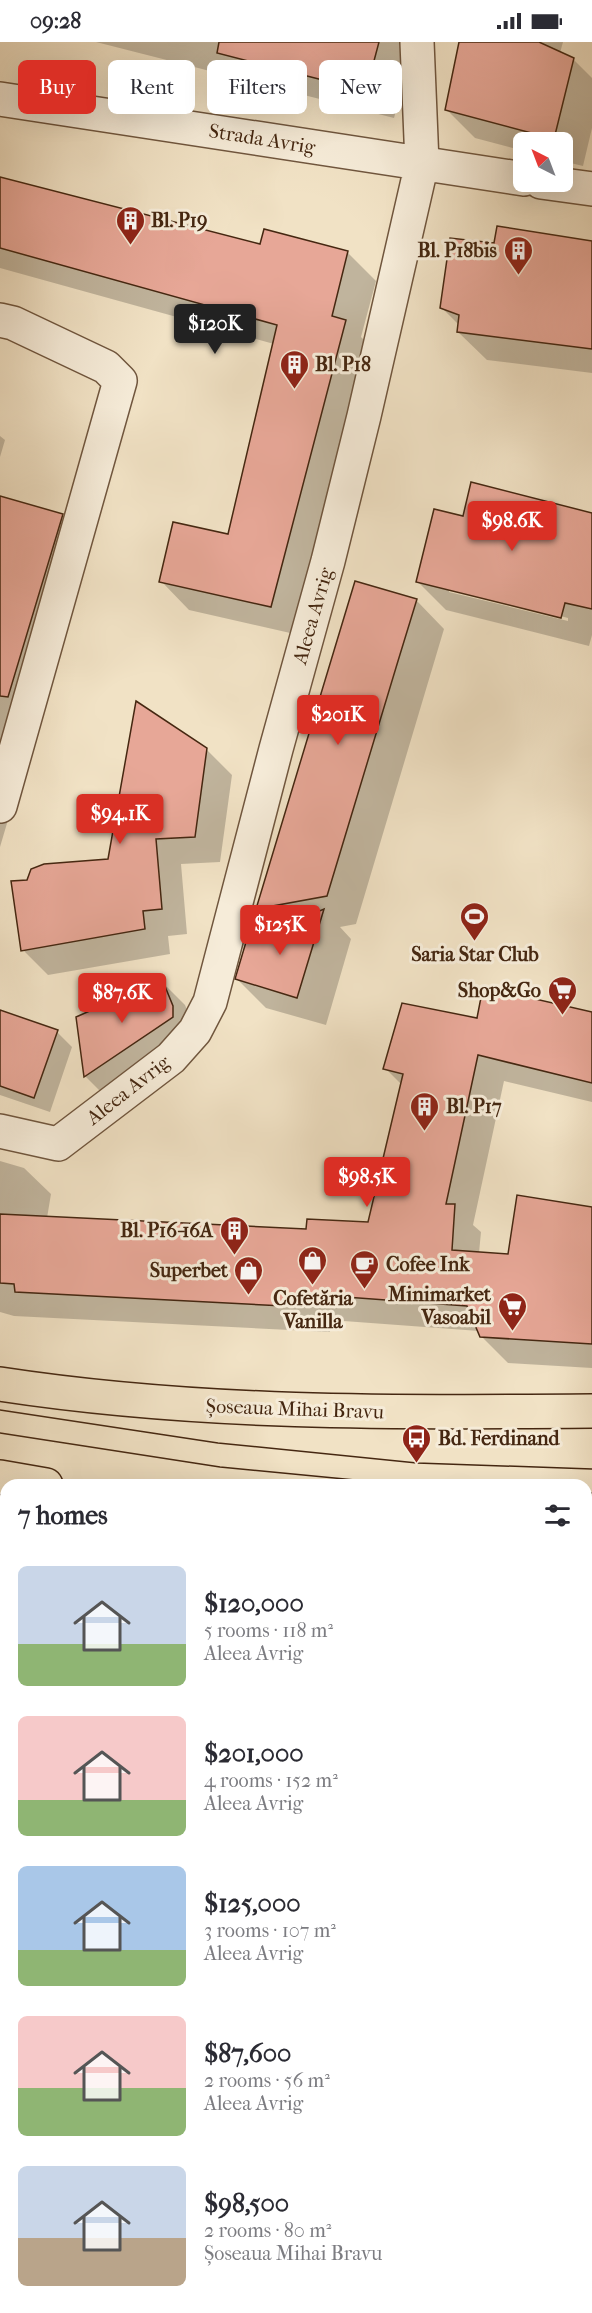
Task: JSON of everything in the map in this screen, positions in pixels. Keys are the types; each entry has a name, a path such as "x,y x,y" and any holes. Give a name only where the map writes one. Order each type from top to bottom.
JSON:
{"main road":[{"name":"Șoseaua Mihai Bravu","path":"0,1384 55,1393 204,1407 455,1412 592,1411"}],"street":[{"name":"Aleea Avrig","path":"0,1131 58,1144 171,1058 195,1031 210,1002 331,549 422,164 417,42"},
{"name":"Strada Avrig","path":"0,99 513,177"},
{"path":"573,186 592,189"},
{"path":"0,320 13,323 106,367 120,381 0,806"}],"building":[{"path":"219,42 379,42 374,60 319,60 319,79 307,76 307,60 244,60 217,53"},
{"path":"459,42 539,42 574,58 556,132 528,132 445,110"},
{"path":"0,177 260,244 264,229 348,251 332,316 346,320 271,607 159,582 173,522 228,534 277,325 0,248"},
{"name":"Bl. P18bis","path":"497,226 592,241 592,349 457,332 459,315 440,308 450,238 494,243"},
{"path":"471,482 592,513 592,609 565,603 561,618 416,582 434,509 463,516"},
{"path":"0,496 63,514 8,697 0,696"},
{"path":"355,581 417,599 327,896 256,909"},
{"path":"136,701 207,748 195,837 156,839 162,909 143,911 145,929 21,951 11,881 27,880 31,869 44,864 108,859"},
{"path":"324,909 297,998 235,979 246,942"},
{"path":"162,979 173,1006 173,1017 84,1077 76,1017"},
{"path":"483,987 592,1012 592,1083 478,1055 446,1204 455,1204 452,1250 508,1254 517,1195 592,1207 592,1344 480,1337 467,1306 305,1294 304,1307 15,1292 14,1284 0,1283 0,1214 306,1229 307,1219 368,1222 403,1074 383,1069 402,1003 477,1018"},
{"path":"0,1010 58,1030 34,1098 0,1086"}],"tram line":[{"path":"0,1410 218,1443 417,1463 592,1469"},
{"path":"0,1433 220,1467 345,1479"}],"place":[{"name":"Bl. P19","path":"130,246"},
{"name":"Bl. P18bis","path":"518,276"},
{"name":"Bl. P18","path":"294,390"},
{"name":"Saria Star Club","path":"475,942"},
{"name":"Shop&Go","path":"562,1016"},
{"name":"Bl. P17","path":"425,1132"},
{"name":"Bl. P16-16A","path":"234,1256"},
{"name":"Cofetăria Vanilla","path":"313,1286"},
{"name":"Cofee Ink","path":"365,1290"},
{"name":"Superbet","path":"249,1296"},
{"name":"Minimarket Vasoabil","path":"512,1332"},
{"name":"Bd. Ferdinand","path":"417,1464"}]}
